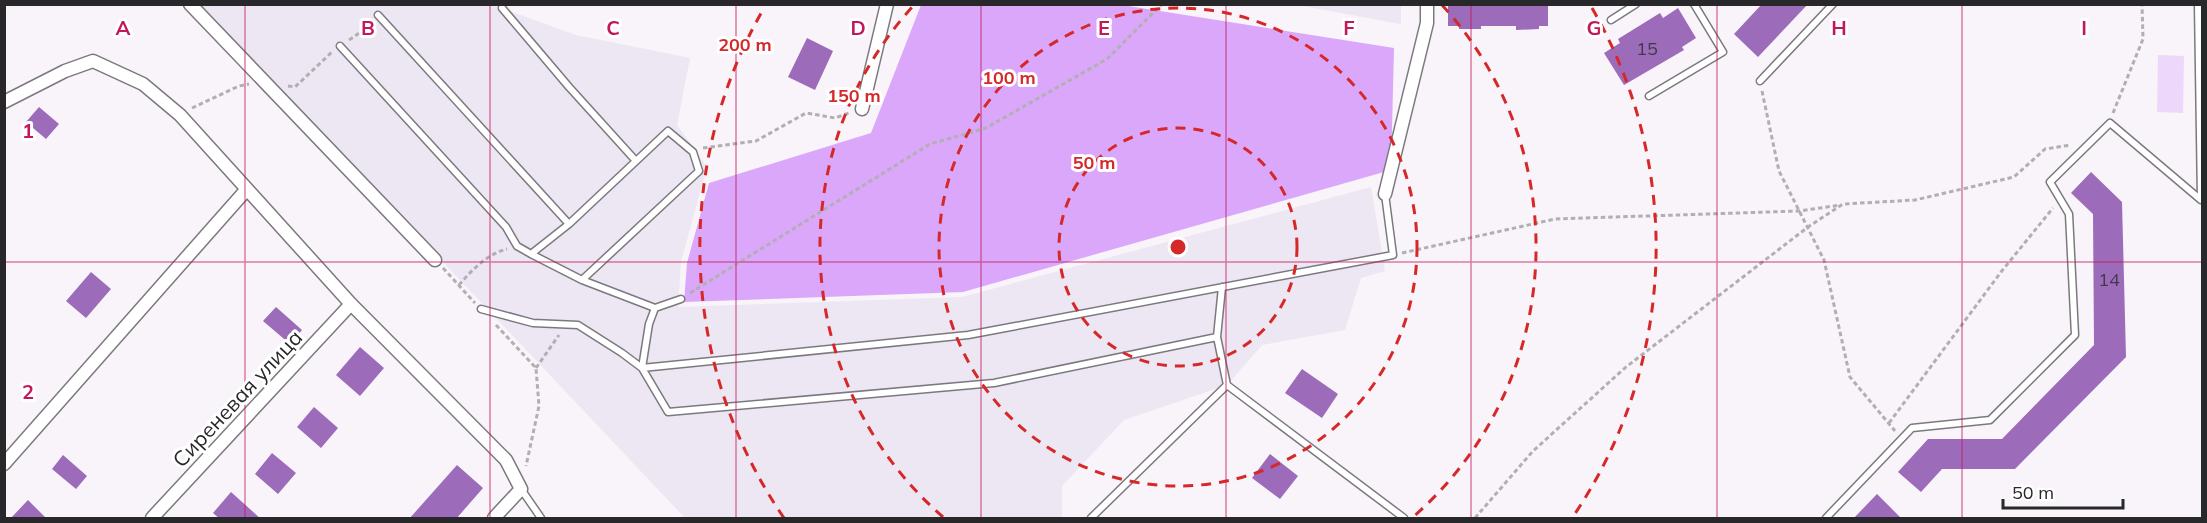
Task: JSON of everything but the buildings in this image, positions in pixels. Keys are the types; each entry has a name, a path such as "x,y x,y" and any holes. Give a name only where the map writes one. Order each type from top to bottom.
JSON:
{"street":[{"path":"190,4 435,260"},
{"path":"862,109 887,4"},
{"path":"1385,194 1427,23 1427,4"},
{"path":"4,102 65,71 93,61 143,84 180,115 351,304 506,460 521,489 494,519"},
{"path":"4,464 247,189"},
{"name":"Сиреневая улица","path":"152,519 351,304"}],"lane":[{"path":"1611,20 1636,4"},
{"path":"1649,96 1723,52 1694,4"},
{"path":"1760,81 1833,4"},
{"path":"2198,4 2202,200"},
{"path":"502,8 568,87 636,160"},
{"path":"378,15 569,224"},
{"path":"340,46 506,227 517,246 582,280 655,308 681,299"},
{"path":"1826,519 1912,428 1990,420 2075,335 2069,214 2050,182 2109,123 2202,200"},
{"path":"531,254 569,224 668,131 693,152 699,171 582,280"},
{"path":"642,368 968,335 1392,255 1385,194"},
{"path":"1222,287 1217,337 1227,385 1404,519"},
{"path":"642,368 649,324 655,308"},
{"path":"481,309 533,323 578,325 642,368 668,412 994,383 1217,337"},
{"path":"1091,519 1227,385"},
{"path":"521,489 541,519"}],"path":[{"path":"681,299 930,144 986,128 1107,59 1162,4"},
{"path":"2109,123 2143,39 2142,4"},
{"path":"180,115 239,86 263,82 295,87 340,46 367,28 378,15"},
{"path":"1760,81 1779,171 1824,260 1850,377 1902,439"},
{"path":"701,149 756,141 806,113 835,118 862,109"},
{"path":"1392,255 1555,219 1799,211 1843,204 1915,200 2014,177 2045,148 2090,143"},
{"path":"1889,423 2001,272 2060,200"},
{"path":"1475,519 1533,451 1618,375 1808,227 1843,204"},
{"path":"459,285 472,270 497,251 517,246"},
{"path":"435,260 536,368 539,406 521,489"},
{"path":"536,368 559,335 578,325"}],"shaded area":[{"path":"200,5 493,5 576,35 690,58 677,125 707,167 681,262 678,307 962,297 1371,187 1385,271 1361,278 1345,330 1262,345 1227,385 1124,420 1062,486 1062,518 685,518"},
{"path":"921,5 1122,5 1394,48 1391,170 963,292 684,302 687,263 709,183 871,133"},
{"path":"1298,5 1401,5 1401,24 1400,24"},
{"path":"2158,55 2184,56 2183,113 2157,112"}]}
